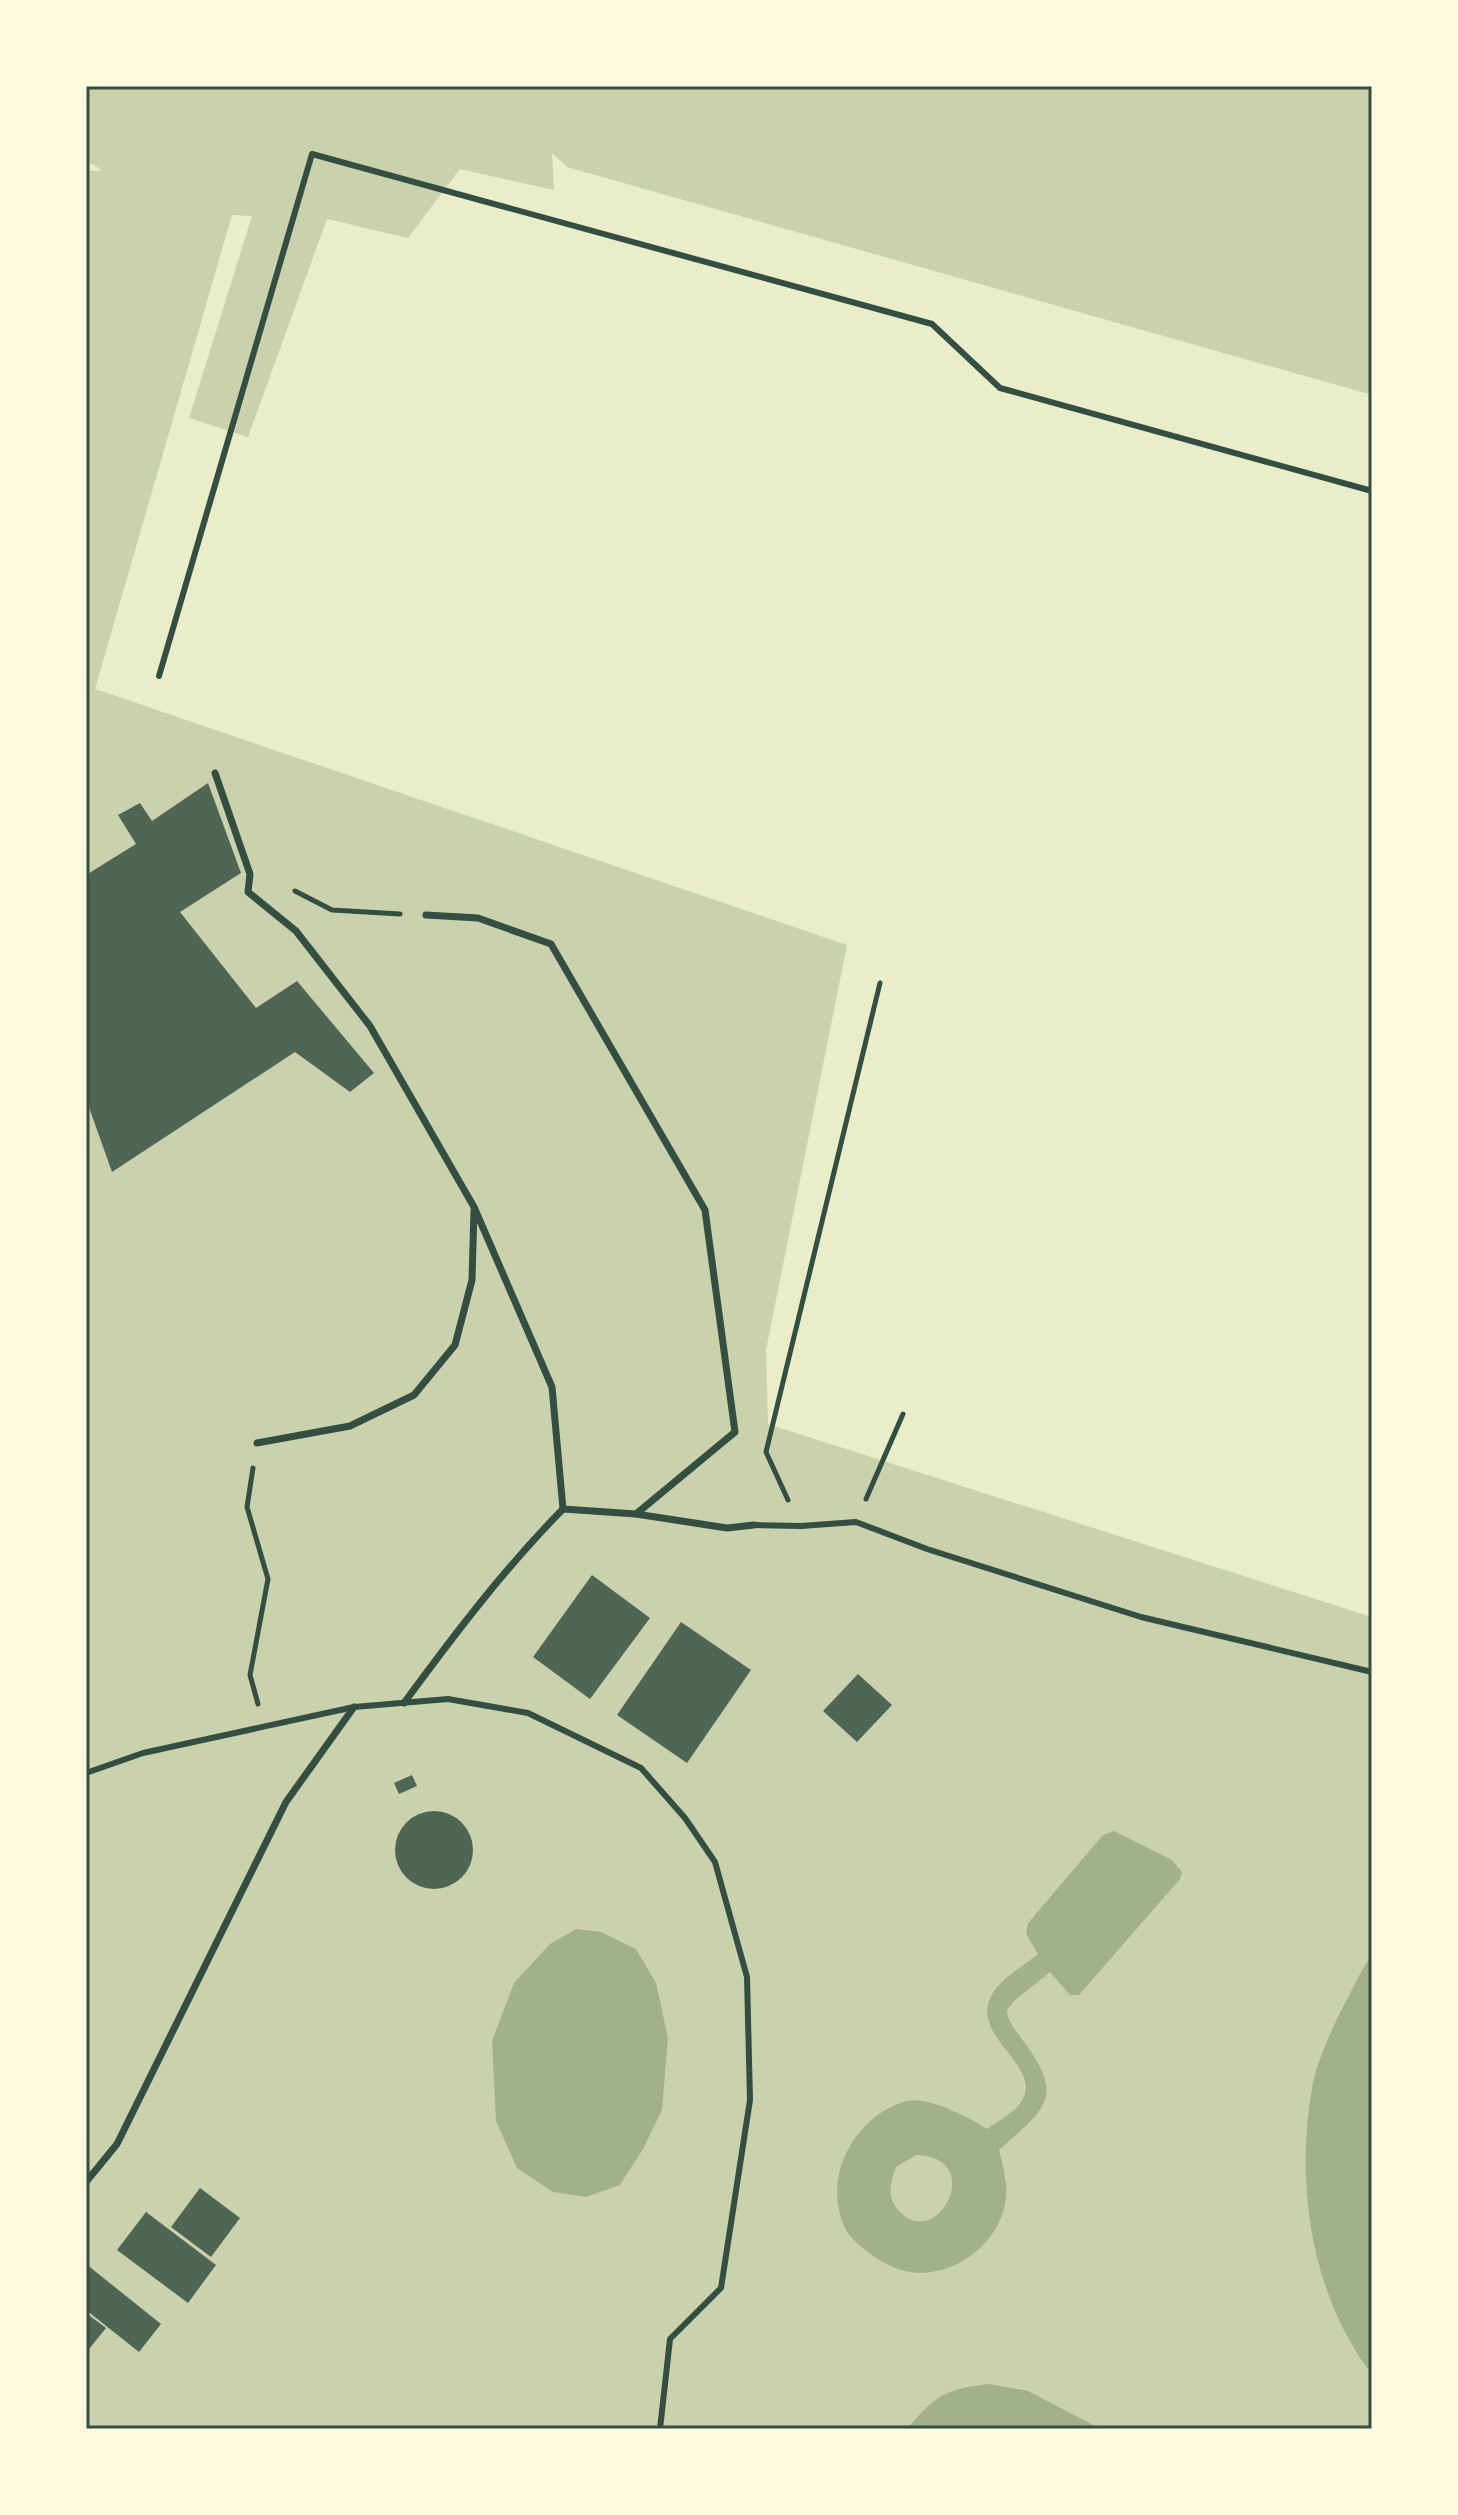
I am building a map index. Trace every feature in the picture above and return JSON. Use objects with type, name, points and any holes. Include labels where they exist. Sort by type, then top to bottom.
[{"type":"street","points":[[215,773],[250,874],[248,892],[296,931],[370,1026],[474,1207],[552,1387],[563,1509],[476,1606],[404,1703]]},
{"type":"street","points":[[426,915],[478,918],[551,944],[705,1210],[735,1432],[636,1514]]},
{"type":"street","points":[[257,1443],[350,1426],[414,1395],[455,1345],[472,1280],[474,1207]]},
{"type":"street","points":[[563,1509],[636,1514],[727,1528],[754,1525]]},
{"type":"street","points":[[86,2182],[117,2144],[286,1802],[354,1707]]},
{"type":"lane","points":[[159,676],[312,154],[932,324],[1000,388],[1372,491]]},
{"type":"lane","points":[[754,1525],[856,1522],[927,1549],[1141,1617],[1372,1672]]},
{"type":"lane","points":[[86,1773],[143,1753],[354,1707],[448,1699],[528,1713],[641,1768],[685,1818],[715,1862],[747,1977],[750,2100],[721,2288],[670,2339],[660,2429]]},
{"type":"path","points":[[296,931],[287,887],[332,910],[426,915]]},
{"type":"path","points":[[801,1526],[766,1452],[880,983]]},
{"type":"path","points":[[856,1522],[903,1414]]},
{"type":"path","points":[[257,1443],[247,1507],[268,1579],[250,1675],[264,1726]]},
{"type":"shaded area","points":[[86,86],[1372,86],[1372,395],[567,167],[552,153],[554,190],[460,169],[408,238],[327,219],[248,437],[189,418],[252,216],[232,215],[95,689],[847,945],[766,1350],[768,1424],[1372,1617],[1372,2429],[86,2429],[86,170],[102,171],[93,164],[86,164]]},
{"type":"shaded area","points":[[1114,1831],[1172,1860],[1182,1872],[1180,1879],[1079,1995],[1070,1995],[1050,1972],[1007,2010],[1011,2023],[1037,2062],[1046,2091],[1037,2113],[999,2150],[1006,2197],[1000,2220],[992,2234],[968,2257],[938,2271],[905,2271],[887,2264],[861,2247],[846,2230],[839,2211],[837,2191],[846,2154],[869,2122],[903,2102],[912,2100],[934,2104],[987,2129],[1017,2107],[1025,2094],[1025,2081],[992,2030],[988,2016],[989,2001],[1003,1981],[1038,1954],[1026,1934],[1028,1923],[1103,1835]],"holes":[[[916,2155],[937,2160],[949,2170],[952,2184],[949,2199],[940,2212],[929,2220],[915,2221],[900,2212],[891,2196],[896,2167]]]},
{"type":"shaded area","points":[[576,1929],[601,1932],[636,1949],[656,1983],[668,2038],[662,2110],[643,2149],[620,2185],[586,2197],[553,2192],[517,2168],[496,2121],[492,2041],[514,1983],[550,1944]]},
{"type":"shaded area","points":[[1372,1955],[1372,2374],[1334,2310],[1322,2275],[1307,2200],[1306,2162],[1307,2125],[1317,2067],[1340,2012]]},
{"type":"shaded area","points":[[989,2384],[1028,2391],[1101,2429],[907,2429],[942,2396],[962,2388]]},
{"type":"building","points":[[208,783],[241,873],[180,912],[256,1008],[297,981],[374,1073],[350,1092],[295,1052],[112,1172],[86,1099],[86,875],[136,844],[118,815],[140,803],[152,821]]},
{"type":"building","points":[[592,1575],[650,1618],[590,1699],[533,1657]]},
{"type":"building","points":[[681,1622],[751,1670],[687,1763],[617,1715]]},
{"type":"building","points":[[858,1674],[892,1705],[857,1742],[823,1711]]},
{"type":"building","points":[[412,1775],[417,1786],[399,1794],[394,1783]]},
{"type":"building","points":[[434,1811],[449,1814],[466,1828],[473,1850],[470,1865],[456,1882],[434,1889],[419,1886],[402,1872],[395,1850],[398,1835],[412,1818]]},
{"type":"building","points":[[200,2188],[240,2218],[211,2257],[171,2227]]},
{"type":"building","points":[[146,2212],[216,2265],[188,2303],[117,2250]]},
{"type":"building","points":[[86,2264],[161,2324],[139,2352],[86,2310]]},
{"type":"building","points":[[86,2313],[106,2328],[89,2349],[86,2347]]}]
